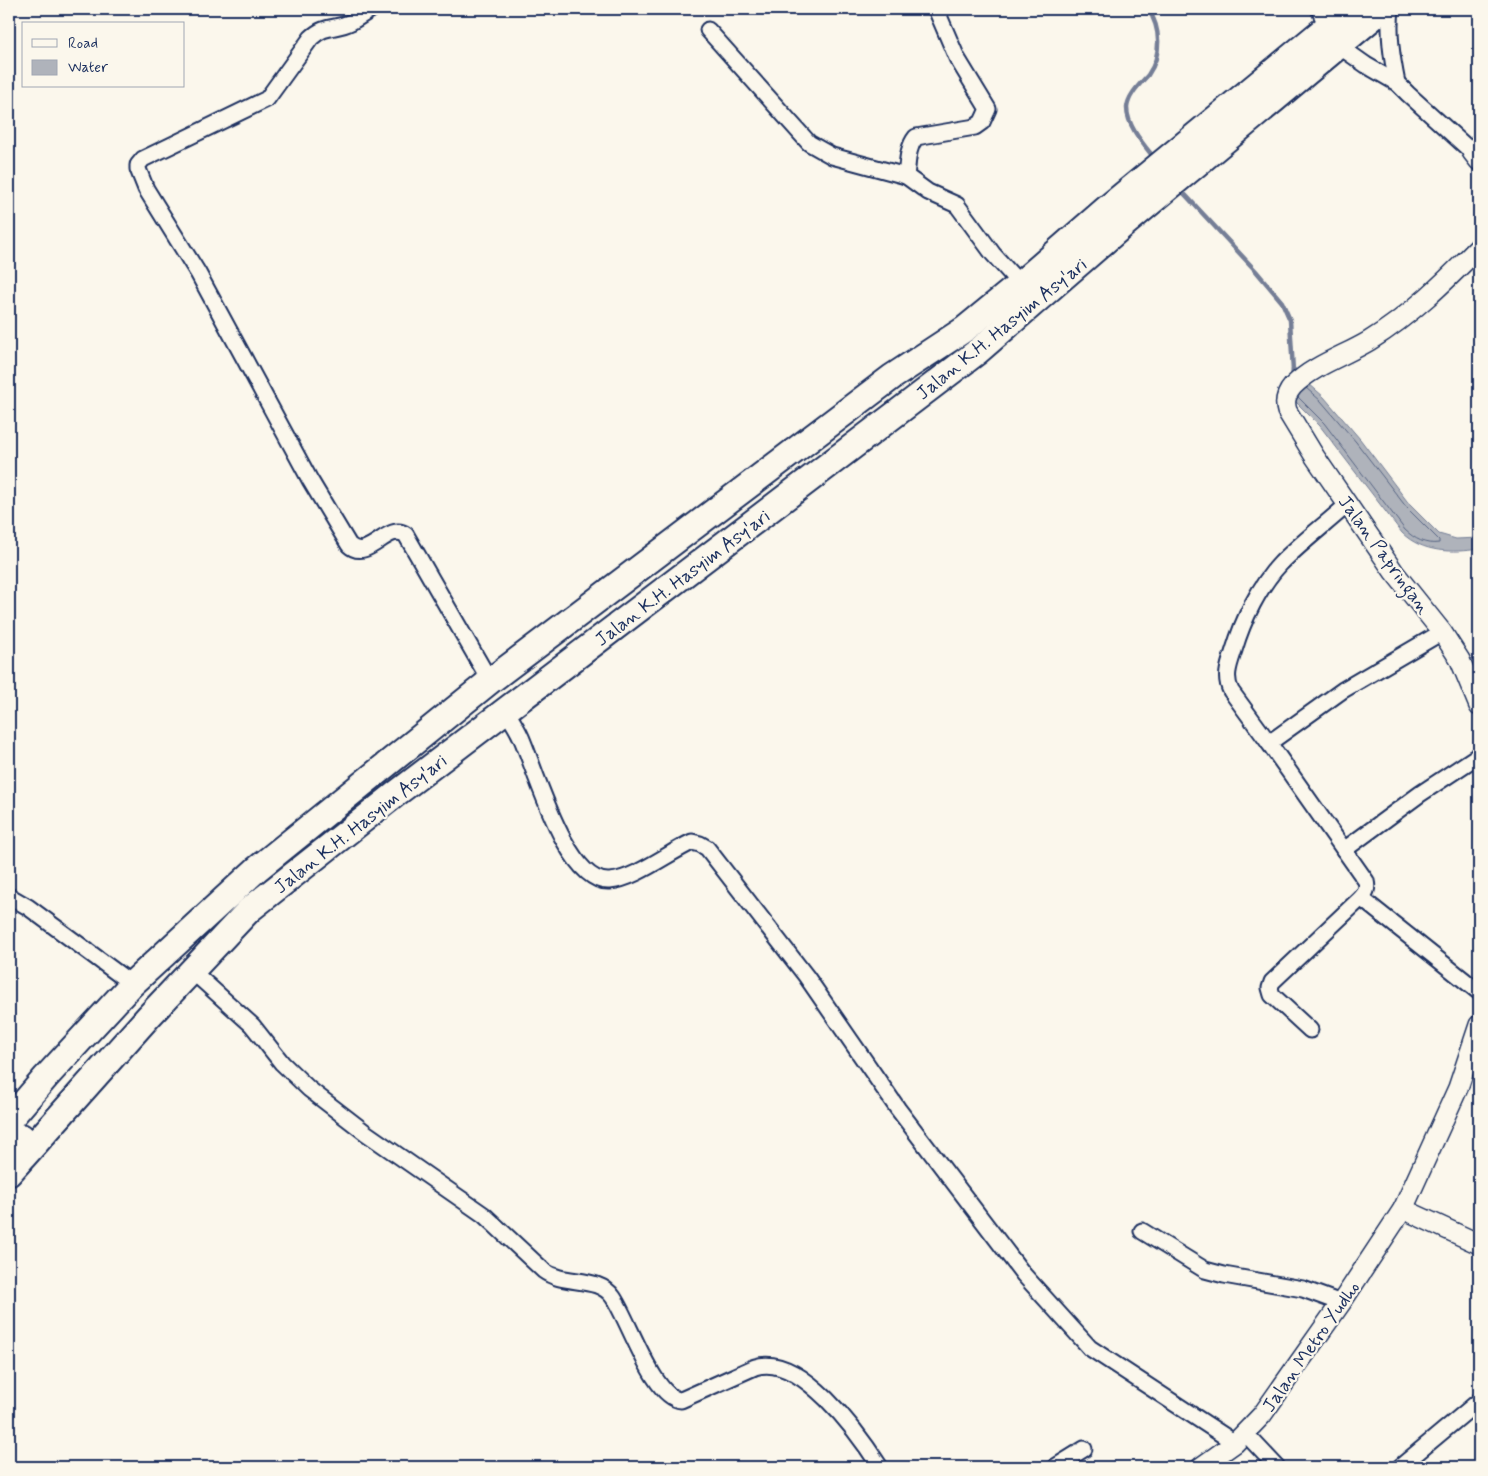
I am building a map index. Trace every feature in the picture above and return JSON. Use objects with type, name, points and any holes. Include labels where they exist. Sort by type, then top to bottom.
[{"type":"highway","name":"Jalan K.H. Hasyim Asy'ari","points":[[12,1160],[249,910],[397,792],[977,352],[1113,218],[1328,32],[1349,9]]},
{"type":"highway","name":"Jalan K.H. Hasyim Asy'ari","points":[[1328,32],[1383,9]]},
{"type":"highway","name":"Jalan K.H. Hasyim Asy'ari","points":[[9,1120],[132,984],[257,869],[490,680],[892,377],[964,329],[1020,284],[1113,218]]},
{"type":"highway","points":[[601,597],[591,612],[592,617],[596,620],[602,619],[709,541],[720,536],[735,536]]},
{"type":"highway","points":[[424,734],[442,733],[454,728],[576,633],[585,631],[591,638],[581,654]]},
{"type":"highway","points":[[27,1098],[21,1118],[25,1124],[35,1120],[124,1026],[134,1019],[149,1016]]},
{"type":"street","points":[[372,9],[351,22],[327,27],[319,31],[311,38],[267,99],[143,159],[138,169],[146,189],[198,273],[310,480],[349,544],[356,550],[363,550],[396,532],[403,532],[490,680]]},
{"type":"street","points":[[906,176],[910,148],[916,137],[975,127],[982,122],[988,109],[957,58],[936,9]]},
{"type":"street","points":[[1391,9],[1389,22],[1391,48],[1397,83]]},
{"type":"street","points":[[708,30],[809,143],[832,156],[906,176],[928,192],[957,205],[994,254],[1020,284]]},
{"type":"street","points":[[1328,32],[1366,65],[1397,83],[1477,152]]},
{"type":"street","name":"Jalan Papringan","points":[[1479,247],[1439,288],[1397,323],[1367,342],[1314,369],[1288,393],[1285,404],[1287,411],[1315,457],[1394,572],[1442,632],[1460,660],[1479,706]]},
{"type":"street","points":[[1310,1030],[1272,995],[1270,988],[1272,982],[1361,898],[1368,886],[1231,691],[1227,682],[1230,662],[1240,631],[1261,589],[1280,564],[1348,504]]},
{"type":"street","points":[[1269,743],[1343,690],[1442,632]]},
{"type":"street","points":[[506,711],[521,737],[558,830],[576,861],[587,872],[607,882],[627,877],[692,842],[707,848],[806,976],[898,1109],[1024,1276],[1090,1348],[1240,1438],[1277,1467]]},
{"type":"street","points":[[1344,850],[1420,794],[1479,756]]},
{"type":"street","points":[[9,896],[28,907],[132,984]]},
{"type":"street","points":[[1361,898],[1479,992]]},
{"type":"street","points":[[191,970],[252,1025],[282,1063],[308,1089],[360,1129],[484,1216],[544,1271],[555,1278],[595,1284],[607,1289],[617,1304],[647,1365],[666,1394],[674,1399],[681,1400],[755,1367],[766,1364],[776,1366],[808,1384],[835,1407],[852,1427],[880,1467]]},
{"type":"street","points":[[1479,1025],[1458,1088],[1403,1209],[1479,1244]]},
{"type":"street","name":"Jalan Metro Yudho","points":[[1201,1467],[1240,1438],[1262,1416],[1341,1303],[1403,1209]]},
{"type":"street","points":[[1142,1231],[1205,1270],[1224,1276],[1303,1289],[1341,1303]]},
{"type":"street","points":[[1400,1467],[1479,1401]]},
{"type":"street","points":[[1055,1467],[1084,1449]]},
{"type":"water","points":[[1292,365],[1324,397],[1360,439],[1410,505],[1439,534],[1456,539],[1479,538],[1479,549],[1448,551],[1428,548],[1410,540],[1402,533],[1320,426],[1294,400],[1289,385]]},
{"type":"waterway","points":[[1148,9],[1157,33],[1158,50],[1153,67],[1132,94],[1127,108],[1133,128],[1155,159]]},
{"type":"waterway","points":[[1179,188],[1282,302],[1290,320],[1293,371]]}]
